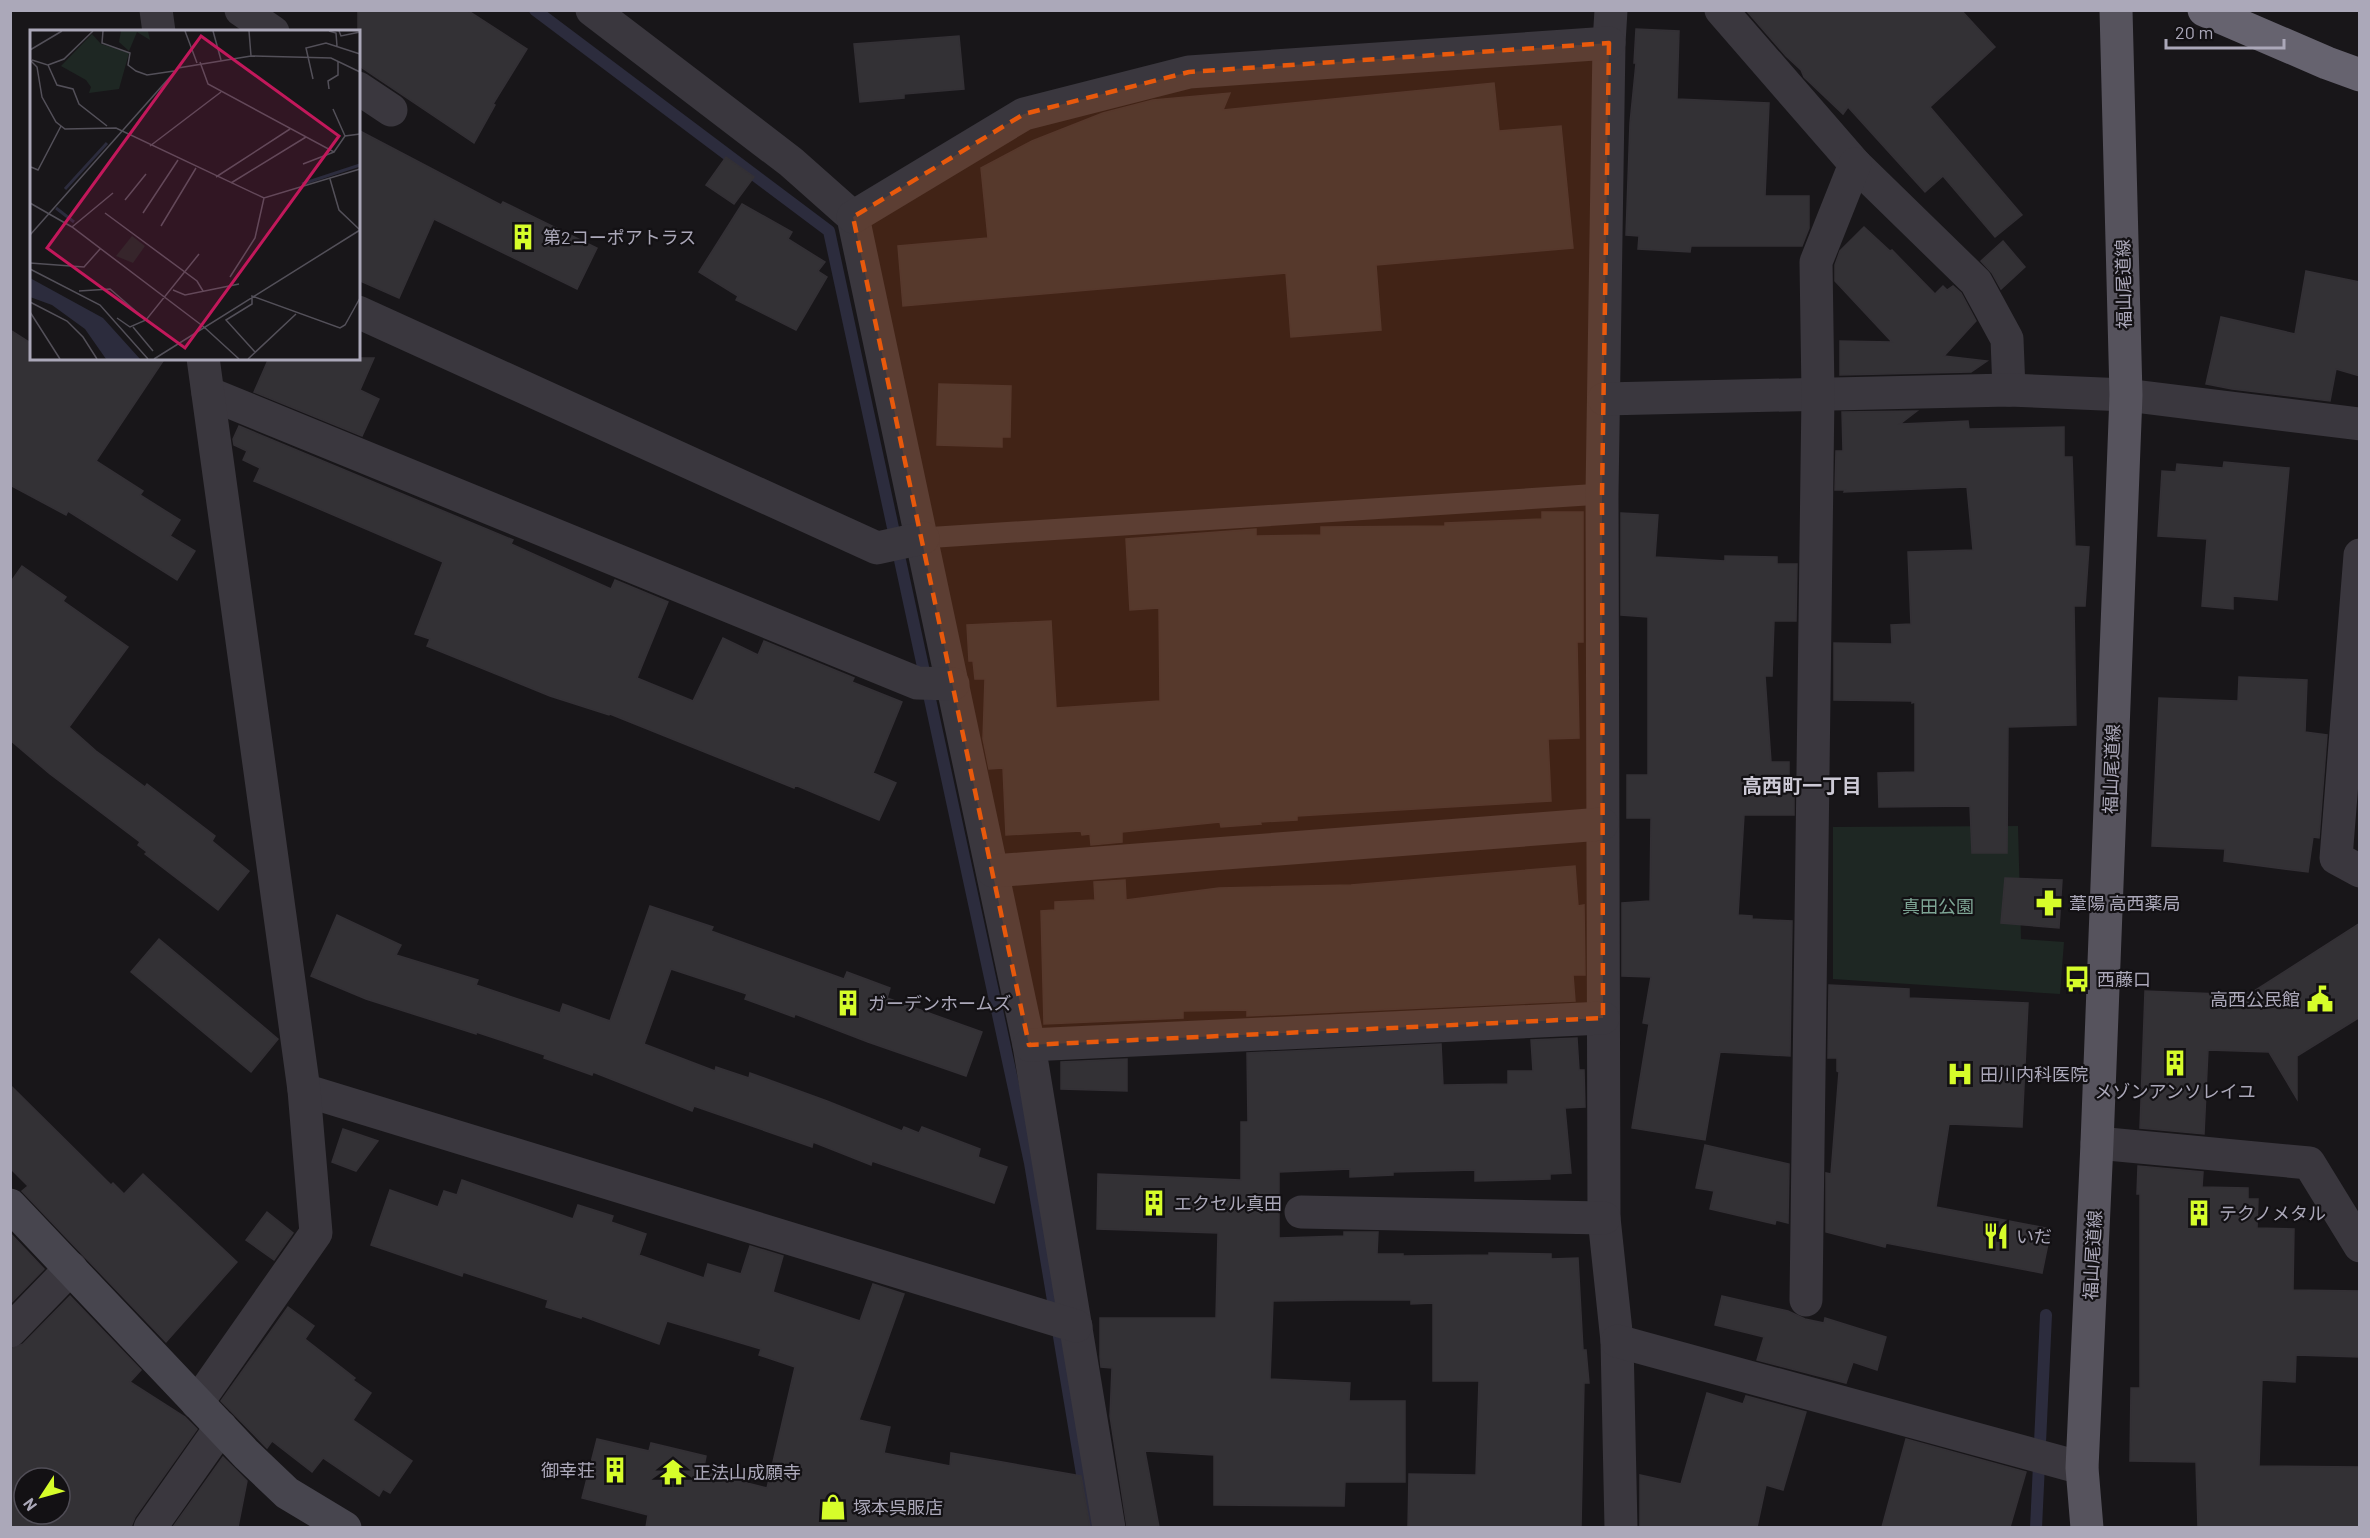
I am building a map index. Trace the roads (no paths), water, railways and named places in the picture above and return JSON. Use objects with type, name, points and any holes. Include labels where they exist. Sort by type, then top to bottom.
[{"type":"highway","points":[[2204,10],[2360,75]]},
{"type":"main road","name":"福山尾道線","points":[[2087,1527],[2082,1468],[2126,395],[2116,10]]},
{"type":"street","points":[[156,10],[159,30]]},
{"type":"street","points":[[241,10],[270,30]]},
{"type":"street","points":[[592,10],[791,162],[853,217],[1029,1045],[1109,1527]]},
{"type":"street","points":[[1611,10],[1602,494],[1603,1018],[1605,1218],[1617,1341],[1621,1527]]},
{"type":"street","points":[[1722,10],[1855,164],[1976,282],[2007,339],[2009,390]]},
{"type":"street","points":[[853,217],[1024,114],[1189,72],[1609,44]]},
{"type":"street","points":[[360,89],[391,110]]},
{"type":"street","points":[[1806,1300],[1818,394],[1816,262],[1855,164]]},
{"type":"street","points":[[360,313],[877,548],[923,538]]},
{"type":"street","points":[[197,1403],[316,1233],[304,1090],[203,360]]},
{"type":"street","points":[[1604,399],[2009,390],[2126,395],[2360,424]]},
{"type":"street","points":[[208,393],[917,683],[953,684]]},
{"type":"street","points":[[2360,555],[2336,858],[2360,871]]},
{"type":"street","points":[[993,871],[1602,824]]},
{"type":"street","points":[[1029,1045],[1603,1018]]},
{"type":"street","points":[[304,1090],[1076,1326]]},
{"type":"street","points":[[2097,1143],[2309,1163],[2360,1246]]},
{"type":"street","points":[[10,1204],[197,1403],[287,1493],[345,1527]]},
{"type":"street","points":[[1301,1212],[1605,1218]]},
{"type":"street","points":[[10,1331],[71,1268]]},
{"type":"street","points":[[1617,1341],[2082,1468]]},
{"type":"street","points":[[150,1527],[221,1427]]},
{"type":"lane","points":[[923,538],[1602,494]]},
{"type":"waterway","points":[[535,10],[829,231],[1030,1163],[1091,1528]]},
{"type":"waterway","points":[[2036,1528],[2046,1315]]},
{"type":"place","name":"第2コーポアトラス","points":[[523,237]]},
{"type":"place","name":"葦陽 高西薬局","points":[[2049,903]]},
{"type":"place","name":"西藤口","points":[[2077,979]]},
{"type":"place","name":"高西公民館","points":[[2320,999]]},
{"type":"place","name":"ガーデンホームズ","points":[[848,1003]]},
{"type":"place","name":"メゾンアンソレイユ","points":[[2175,1063]]},
{"type":"place","name":"田川内科医院","points":[[1960,1074]]},
{"type":"place","name":"エクセル真田","points":[[1154,1203]]},
{"type":"place","name":"テクノメタル","points":[[2199,1213]]},
{"type":"place","name":"いだ","points":[[1996,1236]]},
{"type":"place","name":"御幸荘","points":[[615,1470]]},
{"type":"place","name":"正法山成願寺","points":[[673,1472]]},
{"type":"place","name":"塚本呉服店","points":[[833,1507]]},
{"type":"district","name":"高西町一丁目","points":[[1802,785]]},
{"type":"park label","name":"真田公園","points":[[1938,906]]}]
